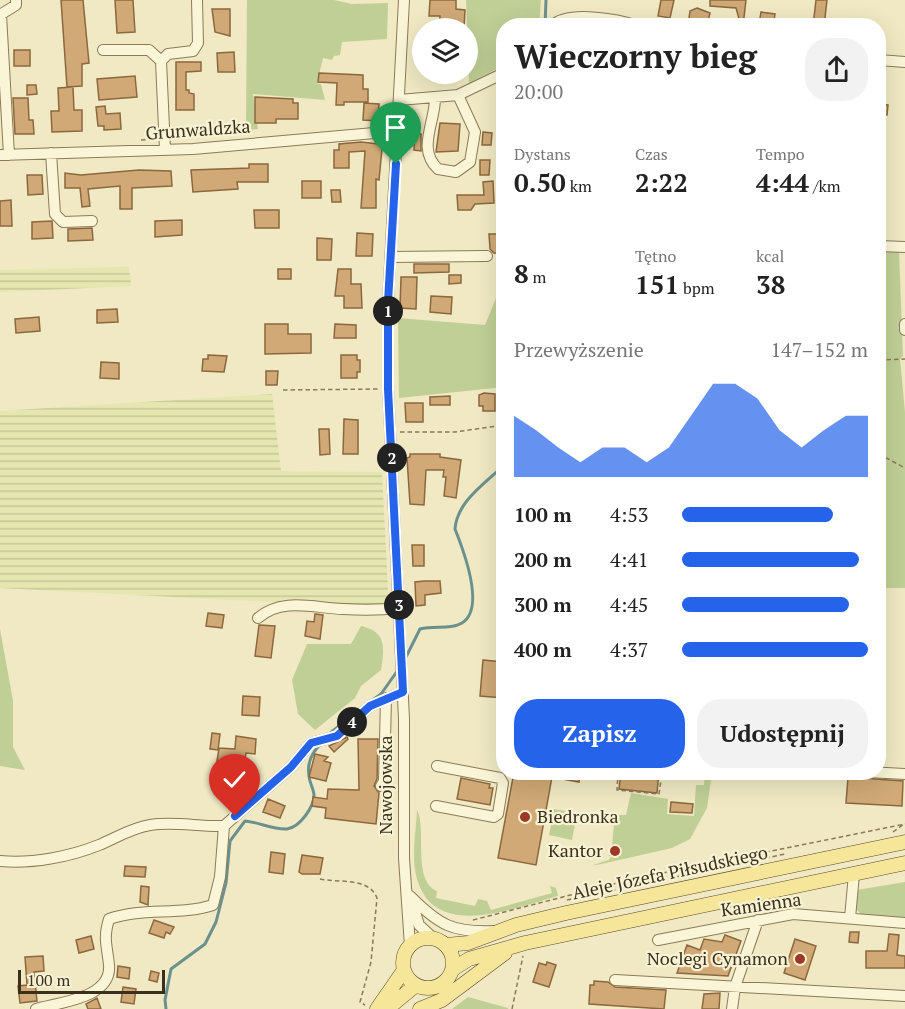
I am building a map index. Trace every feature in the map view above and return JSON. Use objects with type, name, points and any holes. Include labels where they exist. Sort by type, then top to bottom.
[{"type":"main road","name":"Aleje Józefa Piłsudskiego","points":[[440,942],[468,943],[497,931],[566,913],[905,842]]},
{"type":"main road","points":[[453,969],[453,956],[440,942],[421,939],[410,946],[404,957],[404,970],[416,986],[429,988],[442,985],[453,969],[469,959],[521,944],[905,863]]},
{"type":"main road","points":[[420,1009],[442,1000],[521,944]]},
{"type":"main road","points":[[373,1008],[404,970]]},
{"type":"main road","points":[[387,1009],[416,986]]},
{"type":"street","points":[[5,155],[0,15],[16,6],[16,0]]},
{"type":"street","points":[[161,61],[168,54],[193,51],[198,43],[197,0]]},
{"type":"street","name":"Nawojowska","points":[[404,0],[391,257],[388,389],[403,692],[410,946]]},
{"type":"street","points":[[566,18],[581,16],[592,18]]},
{"type":"street","points":[[103,50],[149,50],[161,61],[165,150]]},
{"type":"street","points":[[886,61],[905,62]]},
{"type":"street","points":[[399,100],[458,95],[496,77]]},
{"type":"street","points":[[435,97],[429,128],[429,154],[438,169],[456,172],[466,167],[473,157],[475,132],[458,95]]},
{"type":"street","name":"Grunwaldzka","points":[[5,155],[165,150],[397,131]]},
{"type":"street","points":[[51,153],[55,214],[63,222],[92,221]]},
{"type":"street","points":[[886,246],[905,247]]},
{"type":"street","points":[[391,257],[486,256]]},
{"type":"street","points":[[905,324],[905,330]]},
{"type":"street","points":[[258,618],[275,607],[291,605],[344,609],[399,608]]},
{"type":"street","points":[[0,861],[17,863],[71,854],[152,824],[224,826],[291,767],[311,743],[337,736],[370,706],[403,692]]},
{"type":"street","points":[[381,786],[384,781],[386,698]]},
{"type":"street","points":[[437,766],[496,777]]},
{"type":"street","points":[[886,773],[905,774]]},
{"type":"street","points":[[436,806],[494,817],[498,814],[504,783],[502,780]]},
{"type":"street","points":[[36,1009],[81,997],[103,987],[108,980],[109,967],[104,936],[110,919],[126,913],[199,910],[213,905],[220,877],[224,826]]},
{"type":"street","points":[[850,918],[854,874]]},
{"type":"street","points":[[408,892],[431,918],[453,928],[497,931]]},
{"type":"street","name":"Nawojowska","points":[[408,892],[419,925],[440,942]]},
{"type":"street","name":"Kamienna","points":[[658,940],[793,914],[905,923]]},
{"type":"street","points":[[732,1009],[735,987],[758,920]]},
{"type":"street","points":[[615,980],[905,996]]},
{"type":"path","points":[[886,360],[905,360]]},
{"type":"path","points":[[283,390],[388,389]]},
{"type":"path","points":[[391,432],[455,432],[496,426]]},
{"type":"path","points":[[886,458],[905,468]]},
{"type":"path","points":[[618,780],[617,790],[659,794],[661,780]]},
{"type":"path","points":[[893,832],[904,824]]},
{"type":"path","points":[[466,921],[633,879],[889,825],[904,824]]},
{"type":"path","points":[[507,916],[698,870],[786,854]]},
{"type":"path","points":[[320,879],[361,883],[374,892],[377,915],[371,962],[360,1002],[373,1008]]},
{"type":"path","points":[[472,924],[484,922]]},
{"type":"path","points":[[512,1009],[522,971],[521,944]]},
{"type":"green space","points":[[247,0],[334,0],[352,4],[388,3],[387,39],[342,42],[340,55],[334,56],[332,60],[323,58],[317,83],[321,84],[325,100],[253,94],[258,129],[246,130]]},
{"type":"green space","points":[[466,0],[541,0],[540,18],[496,18],[496,69],[478,79],[478,18],[467,18]]},
{"type":"green space","points":[[886,251],[899,252],[903,356],[900,359],[905,412],[905,588],[886,588]]},
{"type":"green space","points":[[129,267],[131,286],[0,292],[0,270]]},
{"type":"green space","points":[[496,298],[496,388],[399,398],[398,318],[485,325]]},
{"type":"green space","points":[[272,394],[281,471],[382,472],[389,608],[0,588],[0,411]]},
{"type":"green space","points":[[361,626],[375,632],[382,641],[381,670],[361,686],[355,698],[315,730],[298,714],[292,680],[307,644],[351,644]]},
{"type":"green space","points":[[0,629],[13,701],[13,747],[25,770],[0,766]]},
{"type":"green space","points":[[704,780],[711,780],[707,808],[690,839],[672,848],[593,865],[609,860],[611,856],[620,857],[621,846],[612,845],[615,815],[626,815],[631,793],[668,799],[667,814],[694,816],[696,785],[704,785]]},
{"type":"green space","points":[[554,809],[577,813],[572,840],[549,835]]},
{"type":"green space","points":[[417,810],[421,829],[422,866],[429,885],[437,891],[436,898],[475,906],[478,899],[487,901],[491,910],[552,893],[550,886],[556,888],[558,896],[500,912],[478,915],[458,915],[441,910],[427,898],[415,871]]},
{"type":"green space","points":[[905,882],[905,918],[861,914],[856,909],[857,890]]},
{"type":"green space","points":[[468,997],[508,1008],[508,1009],[452,1009]]},
{"type":"building","points":[[61,0],[83,0],[89,63],[82,64],[82,86],[67,87]]},
{"type":"building","points":[[115,0],[133,0],[135,32],[117,33]]},
{"type":"building","points":[[430,0],[456,0],[456,9],[465,10],[465,18],[429,16]]},
{"type":"building","points":[[661,0],[674,0],[670,18],[658,16]]},
{"type":"building","points":[[710,0],[746,0],[744,18],[739,18],[736,8],[710,6]]},
{"type":"building","points":[[816,0],[827,0],[825,18],[814,18]]},
{"type":"building","points":[[697,8],[710,13],[709,18],[689,18],[690,11]]},
{"type":"building","points":[[212,9],[230,9],[230,36],[215,32]]},
{"type":"building","points":[[761,12],[775,14],[774,18],[760,18]]},
{"type":"building","points":[[14,50],[30,50],[30,66],[14,66]]},
{"type":"building","points":[[234,52],[235,72],[218,72],[217,53]]},
{"type":"building","points":[[176,62],[201,62],[201,71],[186,72],[186,90],[194,94],[194,110],[176,110]]},
{"type":"building","points":[[319,73],[363,75],[363,89],[368,89],[368,102],[344,102],[344,105],[336,105],[337,83],[318,82]]},
{"type":"building","points":[[135,76],[137,97],[99,100],[97,79]]},
{"type":"building","points":[[27,85],[36,85],[37,94],[27,95]]},
{"type":"building","points":[[73,87],[74,110],[82,110],[82,131],[52,132],[51,111],[59,111],[58,88]]},
{"type":"building","points":[[255,97],[293,99],[293,103],[298,103],[298,119],[276,119],[276,123],[255,123]]},
{"type":"building","points":[[13,98],[28,98],[29,120],[33,120],[34,134],[15,134]]},
{"type":"building","points":[[364,103],[379,104],[378,121],[363,120]]},
{"type":"building","points":[[105,106],[106,114],[120,113],[121,129],[104,130],[104,126],[98,126],[96,107]]},
{"type":"building","points":[[440,123],[460,124],[458,151],[436,152]]},
{"type":"building","points":[[483,132],[492,133],[491,145],[482,145]]},
{"type":"building","points":[[415,133],[421,134],[421,151],[414,150]]},
{"type":"building","points":[[361,142],[387,145],[387,149],[382,149],[379,180],[376,179],[376,208],[361,208],[365,151],[349,152],[349,168],[334,168],[334,150],[339,150],[339,144]]},
{"type":"building","points":[[480,160],[490,160],[489,175],[480,175]]},
{"type":"building","points":[[249,164],[268,164],[268,182],[237,182],[238,189],[193,192],[191,170],[249,168]]},
{"type":"building","points":[[139,170],[171,171],[172,186],[132,188],[132,209],[120,209],[120,186],[88,189],[90,206],[82,207],[80,188],[65,188],[65,173],[81,175]]},
{"type":"building","points":[[27,175],[42,175],[43,194],[28,195]]},
{"type":"building","points":[[302,181],[321,181],[321,198],[302,198]]},
{"type":"building","points":[[493,181],[494,203],[475,204],[471,210],[458,210],[457,195],[484,195],[483,182]]},
{"type":"building","points":[[331,190],[340,190],[341,202],[332,202]]},
{"type":"building","points":[[11,200],[12,226],[0,226],[0,201]]},
{"type":"building","points":[[254,210],[279,210],[279,228],[255,228]]},
{"type":"building","points":[[182,220],[182,235],[155,237],[155,221]]},
{"type":"building","points":[[52,221],[53,238],[32,239],[32,222]]},
{"type":"building","points":[[92,228],[93,240],[68,241],[68,229]]},
{"type":"building","points":[[357,233],[373,234],[372,256],[356,256]]},
{"type":"building","points":[[489,234],[496,234],[496,253],[490,249]]},
{"type":"building","points":[[317,238],[332,239],[331,260],[317,260]]},
{"type":"building","points":[[414,264],[449,264],[449,272],[414,273]]},
{"type":"building","points":[[278,269],[291,269],[291,279],[278,279]]},
{"type":"building","points":[[338,269],[351,269],[351,284],[361,284],[362,308],[344,308],[344,296],[335,296]]},
{"type":"building","points":[[449,275],[461,275],[461,283],[449,284]]},
{"type":"building","points":[[401,277],[417,277],[416,309],[400,308]]},
{"type":"building","points":[[431,296],[452,297],[451,314],[430,312]]},
{"type":"building","points":[[117,309],[118,322],[97,323],[97,310]]},
{"type":"building","points":[[39,317],[40,331],[16,333],[15,319]]},
{"type":"building","points":[[265,324],[288,324],[288,334],[311,334],[311,353],[265,354]]},
{"type":"building","points":[[335,324],[356,325],[356,338],[334,338]]},
{"type":"building","points":[[208,355],[227,356],[224,372],[202,371],[203,359],[208,359]]},
{"type":"building","points":[[341,355],[357,355],[357,360],[360,360],[360,372],[357,372],[357,378],[341,378]]},
{"type":"building","points":[[101,362],[119,363],[119,379],[100,378]]},
{"type":"building","points":[[266,371],[278,371],[277,385],[266,385]]},
{"type":"building","points":[[495,394],[495,411],[483,411],[483,406],[479,406],[479,395]]},
{"type":"building","points":[[450,396],[450,405],[430,405],[430,397]]},
{"type":"building","points":[[405,403],[423,403],[423,422],[406,422]]},
{"type":"building","points":[[344,419],[358,420],[358,454],[343,454]]},
{"type":"building","points":[[319,429],[329,429],[330,454],[320,455]]},
{"type":"building","points":[[410,454],[440,454],[440,457],[461,460],[456,498],[444,496],[446,477],[443,477],[444,470],[426,470],[424,505],[410,504],[407,458]]},
{"type":"building","points":[[412,545],[424,545],[424,566],[413,566]]},
{"type":"building","points":[[440,581],[441,593],[425,595],[425,605],[416,606],[415,582]]},
{"type":"building","points":[[208,613],[224,615],[222,628],[206,626]]},
{"type":"building","points":[[315,614],[323,615],[320,639],[305,636],[307,621],[314,622]]},
{"type":"building","points":[[259,625],[275,626],[271,658],[255,656]]},
{"type":"building","points":[[483,660],[496,661],[496,697],[480,696]]},
{"type":"building","points":[[243,696],[260,697],[259,716],[242,715]]},
{"type":"building","points":[[212,733],[220,734],[218,750],[210,749]]},
{"type":"building","points":[[236,736],[256,739],[255,754],[246,753],[243,769],[249,770],[248,782],[224,779],[226,762],[217,761],[219,748],[235,749]]},
{"type":"building","points":[[347,737],[348,739],[334,752],[329,746]]},
{"type":"building","points":[[358,739],[378,739],[377,779],[374,786],[379,793],[376,824],[325,818],[326,808],[312,806],[313,797],[327,799],[328,789],[359,790]]},
{"type":"building","points":[[315,754],[328,757],[324,761],[331,763],[326,781],[309,777]]},
{"type":"building","points":[[461,778],[490,784],[489,788],[493,788],[490,805],[457,799]]},
{"type":"building","name":"Biedronka","points":[[513,780],[551,780],[536,865],[498,858]]},
{"type":"building","points":[[620,780],[658,780],[657,793],[619,789]]},
{"type":"building","points":[[848,780],[903,781],[902,806],[846,803]]},
{"type":"building","points":[[268,799],[285,806],[280,818],[263,812]]},
{"type":"building","points":[[671,802],[693,804],[692,813],[670,812]]},
{"type":"building","name":"Kantor","points":[[612,846],[620,847],[619,856],[610,855]]},
{"type":"building","points":[[271,852],[285,854],[283,874],[269,872]]},
{"type":"building","points":[[302,855],[323,858],[320,874],[299,872]]},
{"type":"building","points":[[125,866],[146,867],[145,877],[124,876]]},
{"type":"building","points":[[141,886],[149,887],[148,905],[140,902]]},
{"type":"building","points":[[154,920],[174,927],[170,934],[166,932],[164,938],[149,933]]},
{"type":"building","points":[[850,932],[859,932],[858,943],[849,942]]},
{"type":"building","points":[[889,934],[899,935],[897,955],[905,956],[905,968],[866,968],[866,951],[887,951]]},
{"type":"building","points":[[725,935],[741,941],[728,976],[677,973],[687,945],[700,950],[704,939],[722,942]]},
{"type":"building","points":[[91,936],[94,949],[79,953],[76,940]]},
{"type":"building","name":"Noclegi Cynamon","points":[[795,939],[816,946],[805,980],[784,973]]},
{"type":"building","points":[[43,956],[44,971],[34,972],[37,1001],[20,1003],[18,986],[27,985],[25,957]]},
{"type":"building","points":[[547,962],[556,965],[549,987],[533,982],[539,963],[546,965]]},
{"type":"building","points":[[118,966],[130,968],[129,979],[117,977]]},
{"type":"building","points":[[151,971],[159,973],[157,982],[149,980]]},
{"type":"building","points":[[594,981],[608,982],[615,987],[666,990],[664,1009],[589,1004],[590,985],[594,985]]},
{"type":"building","points":[[123,987],[136,989],[134,1004],[121,1002]]},
{"type":"building","points":[[720,993],[719,1009],[702,1009],[704,994]]},
{"type":"building","points":[[97,998],[101,1009],[88,1009],[86,1004]]},
{"type":"waterway","points":[[545,18],[546,0]]},
{"type":"waterway","points":[[405,659],[420,629],[457,625],[469,615],[472,605],[470,578],[455,529],[457,519],[467,501],[496,472]]},
{"type":"waterway","points":[[374,699],[381,694],[398,670]]},
{"type":"waterway","points":[[329,734],[359,710]]},
{"type":"waterway","points":[[166,1009],[165,1000],[171,969],[205,944],[216,922],[226,883],[230,841],[245,821],[287,829],[301,821],[309,811],[313,800],[314,793],[308,770],[310,761],[321,744]]},
{"type":"place","name":"Biedronka","points":[[525,817]]},
{"type":"place","name":"Kantor","points":[[615,851]]},
{"type":"place","name":"Noclegi Cynamon","points":[[800,959]]},
{"type":"route","points":[[235,816],[291,767],[311,743],[337,736],[370,706],[403,692],[388,389],[388,302],[396,164]]}]
